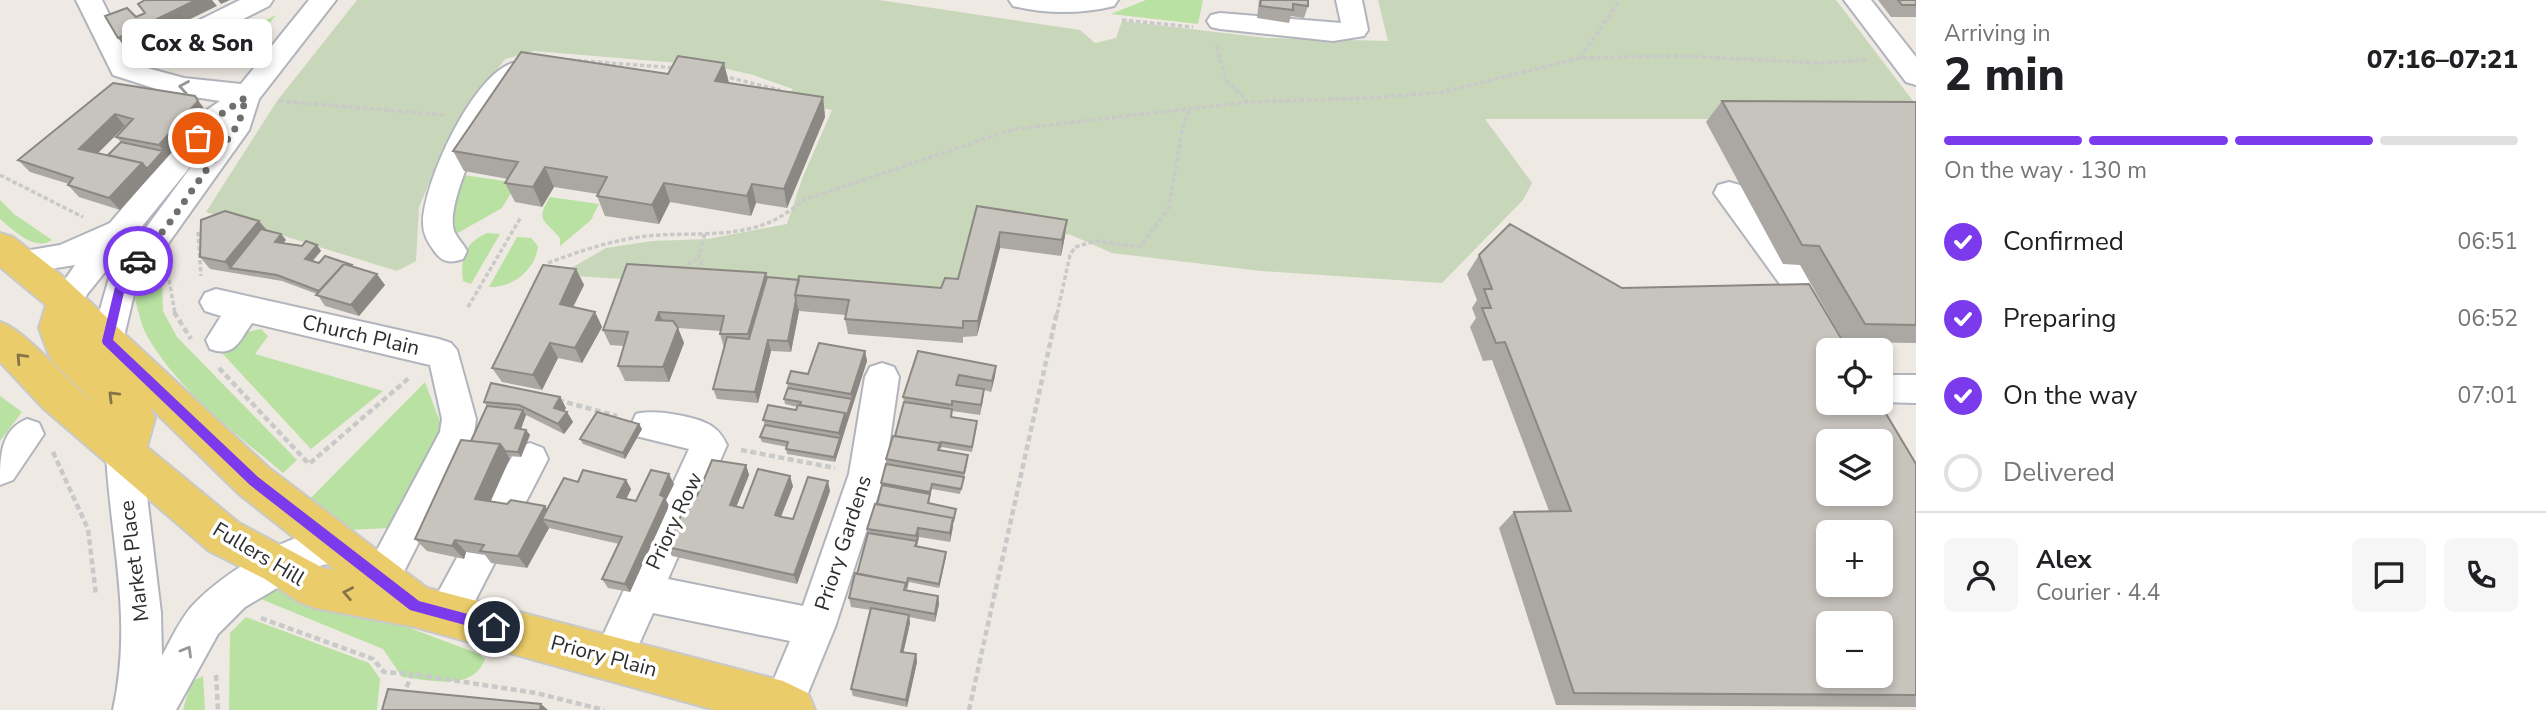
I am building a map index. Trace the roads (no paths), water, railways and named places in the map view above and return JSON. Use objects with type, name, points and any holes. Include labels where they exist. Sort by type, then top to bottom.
[{"type":"main road","points":[[9,255],[47,284],[254,481],[381,578],[431,610]]},
{"type":"main road","points":[[65,303],[58,328],[66,350],[135,418],[124,454]]},
{"type":"main road","name":"Fullers Hill","points":[[0,337],[57,396],[224,537],[280,565],[315,587],[431,610]]},
{"type":"main road","name":"Priory Plain","points":[[431,610],[613,657],[787,707]]},
{"type":"street","points":[[89,0],[123,69],[153,81],[247,96]]},
{"type":"street","points":[[123,69],[260,0]]},
{"type":"street","points":[[65,303],[77,284],[214,119],[247,96],[323,0]]},
{"type":"street","points":[[1022,0],[1069,4],[1105,0]]},
{"type":"street","points":[[1220,19],[1348,33],[1355,30],[1356,26],[1349,0]]},
{"type":"street","points":[[1857,0],[1885,37],[1911,57]]},
{"type":"street","points":[[452,251],[439,232],[441,204],[452,166],[476,118],[495,89],[513,72]]},
{"type":"street","points":[[107,341],[120,287],[168,225],[239,123],[247,96]]},
{"type":"street","points":[[1729,193],[1801,289],[1830,338]]},
{"type":"street","points":[[9,255],[65,256],[122,230]]},
{"type":"street","points":[[1760,289],[1801,289]]},
{"type":"street","name":"Church Plain","points":[[217,350],[221,299],[439,353],[445,360],[460,419],[457,434],[381,578]]},
{"type":"street","name":"Priory Gardens","points":[[787,707],[867,474],[882,377]]},
{"type":"street","points":[[1893,389],[1916,389]]},
{"type":"street","name":"Priory Row","points":[[613,657],[709,446],[699,436],[648,425]]},
{"type":"street","points":[[0,469],[38,439]]},
{"type":"street","name":"Market Place","points":[[124,454],[125,490],[143,601],[142,679],[134,710]]},
{"type":"street","points":[[431,610],[480,555],[500,508],[530,459]]},
{"type":"street","points":[[153,710],[204,621],[231,594],[304,552],[339,546]]},
{"type":"street","points":[[641,592],[815,627]]},
{"type":"place","name":"Cox & Son","points":[[198,138]]}]
